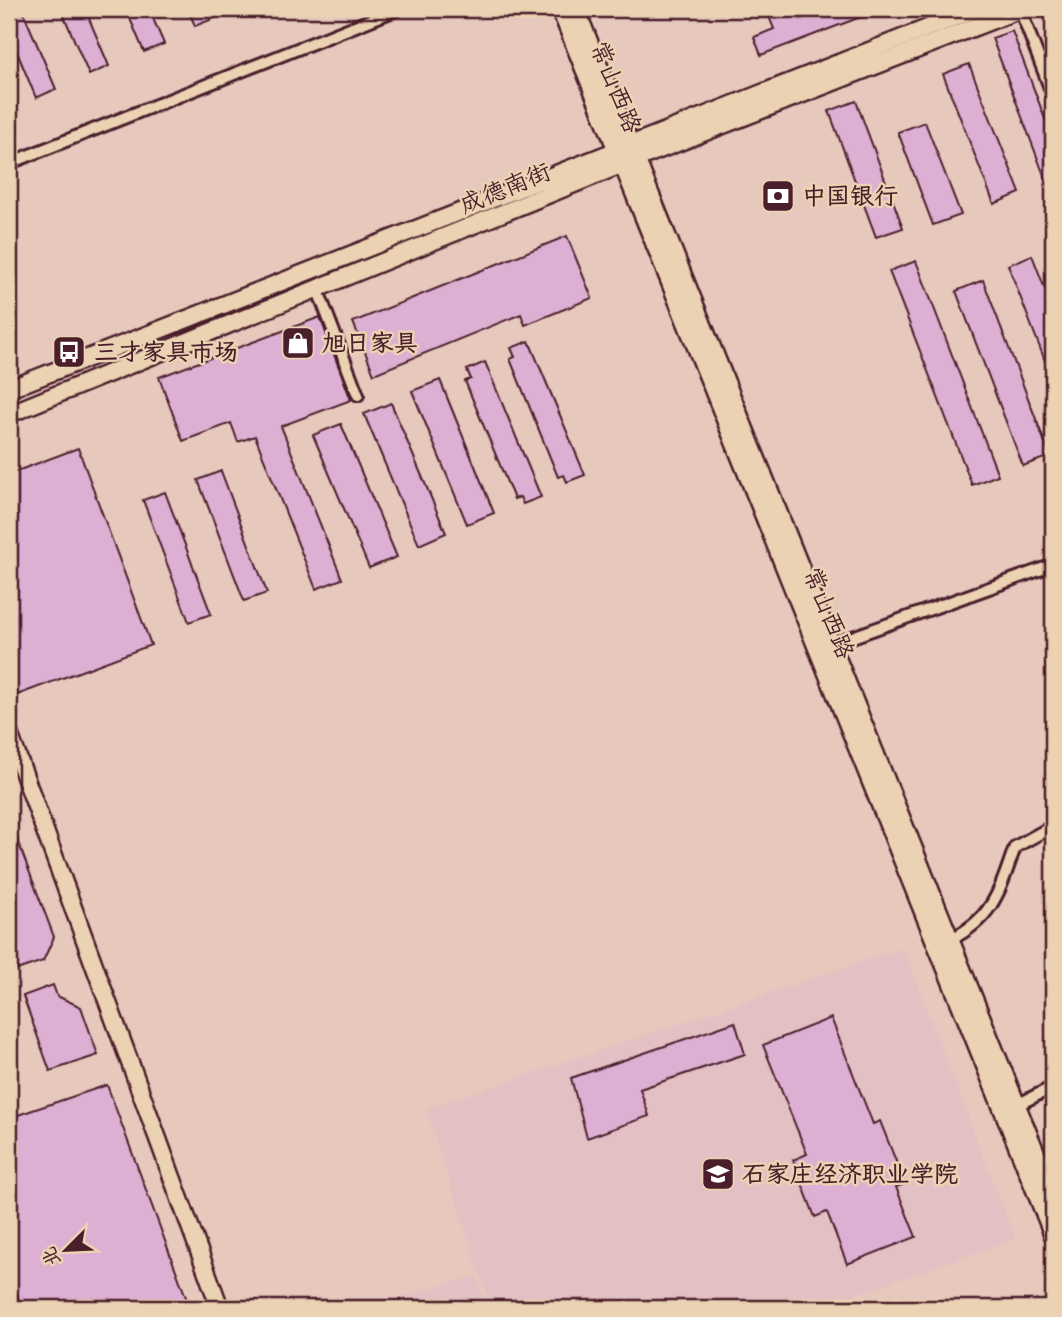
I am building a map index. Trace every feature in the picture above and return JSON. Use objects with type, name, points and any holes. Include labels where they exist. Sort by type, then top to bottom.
[{"type":"main road","name":"常山西路","points":[[560,9],[627,154],[833,644],[1053,1195]]},
{"type":"main road","name":"常山西路","points":[[576,9],[627,154],[1053,1235]]},
{"type":"main road","name":"成德南街","points":[[9,414],[317,288],[627,154],[976,9]]},
{"type":"main road","name":"成德南街","points":[[9,389],[627,154],[1020,9]]},
{"type":"main road","points":[[9,733],[220,1308]]},
{"type":"street","points":[[10,163],[398,9]]},
{"type":"street","points":[[1020,9],[1053,96]]},
{"type":"street","points":[[317,288],[358,395]]},
{"type":"street","points":[[833,644],[1053,565]]},
{"type":"street","points":[[951,939],[972,929],[987,913],[999,893],[1016,847],[1053,826]]},
{"type":"street","points":[[1017,1104],[1053,1087]]},
{"type":"shaded area","name":"石家庄经济职业学院","points":[[903,948],[1015,1239],[817,1308],[491,1308],[426,1109]]},
{"type":"shaded area","points":[[476,1276],[486,1308],[358,1308]]},
{"type":"building","points":[[9,9],[22,9],[56,89],[36,98],[9,33]]},
{"type":"building","points":[[61,9],[85,9],[109,66],[89,75]]},
{"type":"building","points":[[126,9],[149,9],[164,44],[144,52]]},
{"type":"building","points":[[188,9],[211,9],[215,18],[195,26]]},
{"type":"building","points":[[766,9],[797,9],[801,19],[828,9],[879,10],[761,55],[754,37],[774,29]]},
{"type":"building","points":[[1012,31],[1053,140],[1053,199],[992,38]]},
{"type":"building","points":[[969,64],[1020,193],[994,204],[943,74]]},
{"type":"building","points":[[856,101],[903,228],[876,237],[829,111]]},
{"type":"building","points":[[925,122],[961,215],[933,225],[898,132]]},
{"type":"building","points":[[567,236],[592,298],[525,325],[521,314],[374,374],[353,322]]},
{"type":"building","points":[[1032,255],[1053,310],[1052,379],[1008,265]]},
{"type":"building","points":[[916,261],[998,475],[972,485],[889,271]]},
{"type":"building","points":[[983,280],[1050,456],[1023,466],[956,291]]},
{"type":"building","points":[[320,317],[351,400],[281,426],[342,579],[316,589],[255,436],[238,442],[231,423],[183,441],[159,377]]},
{"type":"building","points":[[529,341],[585,475],[567,482],[564,475],[558,477],[510,359],[515,357],[511,348]]},
{"type":"building","points":[[485,362],[541,497],[523,504],[520,497],[514,499],[465,381],[471,379],[467,370]]},
{"type":"building","points":[[440,380],[494,513],[467,524],[412,391]]},
{"type":"building","points":[[391,403],[446,533],[419,545],[364,414]]},
{"type":"building","points":[[341,424],[397,557],[369,568],[313,435]]},
{"type":"building","points":[[78,448],[151,645],[9,698],[9,474]]},
{"type":"building","points":[[221,471],[267,593],[244,601],[198,480]]},
{"type":"building","points":[[165,492],[211,614],[189,622],[143,500]]},
{"type":"building","points":[[9,818],[54,937],[43,961],[17,970],[9,949]]},
{"type":"building","points":[[53,985],[57,996],[81,1007],[98,1055],[50,1071],[23,996]]},
{"type":"building","points":[[831,1018],[873,1124],[880,1121],[905,1184],[896,1187],[916,1237],[847,1264],[827,1212],[815,1217],[793,1160],[807,1154],[763,1045]]},
{"type":"building","points":[[735,1022],[745,1054],[640,1089],[649,1116],[587,1138],[571,1078]]},
{"type":"building","points":[[107,1085],[190,1308],[21,1308],[9,1271],[9,1118]]},
{"type":"place","name":"中国银行","points":[[778,196]]},
{"type":"place","name":"旭日家具","points":[[298,343]]},
{"type":"place","name":"三才家具市场","points":[[69,352]]},
{"type":"place","name":"石家庄经济职业学院","points":[[718,1174]]}]
